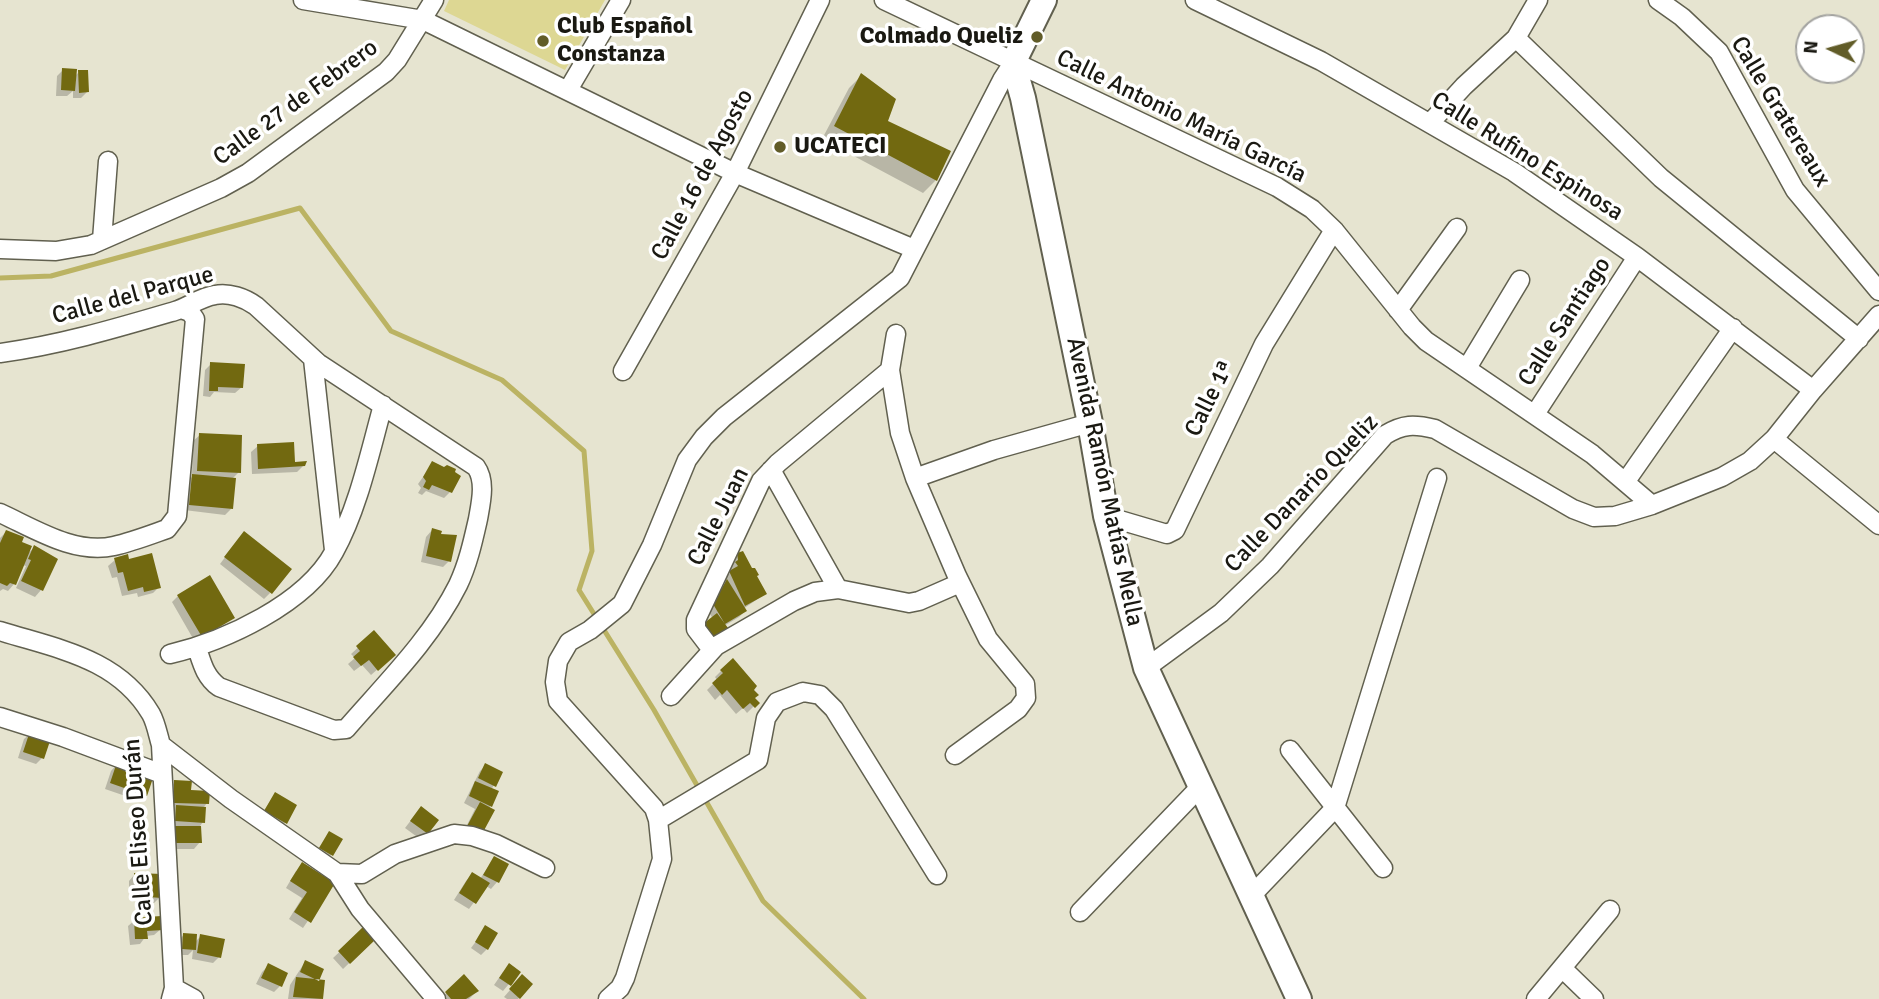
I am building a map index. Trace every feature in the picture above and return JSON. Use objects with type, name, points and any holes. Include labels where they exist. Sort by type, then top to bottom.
[{"type":"street","points":[[303,0],[423,20],[735,173],[914,249]]},
{"type":"street","name":"Calle 27 de Febrero","points":[[0,248],[56,251],[76,248],[102,240],[221,188],[248,173],[355,92],[386,72],[397,60],[433,0]]},
{"type":"street","points":[[568,90],[621,0]]},
{"type":"street","name":"Calle 16 de Agosto","points":[[623,370],[735,173],[820,0]]},
{"type":"street","name":"Calle Antonio María García","points":[[884,0],[1277,187],[1312,209],[1334,230],[1426,341],[1535,414],[1626,481],[1652,505]]},
{"type":"street","points":[[608,999],[620,988],[625,978],[662,859],[658,820],[654,808],[558,701],[555,682],[558,661],[569,642],[590,630],[622,604],[652,545],[687,460],[704,437],[724,417],[900,278],[1044,0]]},
{"type":"street","name":"Calle Rufino Espinosa","points":[[1195,0],[1321,61],[1514,172],[1637,257],[1813,390]]},
{"type":"street","points":[[1430,124],[1464,86],[1516,38],[1538,0]]},
{"type":"street","name":"Calle Gratereaux","points":[[1658,0],[1682,17],[1719,52],[1795,190],[1879,291]]},
{"type":"street","points":[[1516,38],[1661,178],[1859,339]]},
{"type":"street","name":"Avenida Ramón Matías Mella","points":[[1013,63],[1023,97],[1090,423],[1106,516],[1146,668],[1299,999]]},
{"type":"street","points":[[102,240],[108,161]]},
{"type":"street","points":[[1398,310],[1457,228]]},
{"type":"street","name":"Calle 1ª","points":[[1106,516],[1167,534],[1175,530],[1264,344],[1334,230]]},
{"type":"street","name":"Calle Santiago","points":[[1535,414],[1637,257]]},
{"type":"street","points":[[1468,368],[1520,280]]},
{"type":"street","name":"Calle del Parque","points":[[0,353],[76,340],[181,309],[215,295],[230,295],[246,299],[313,359],[476,467],[482,479],[480,508],[471,549],[458,585],[431,629],[346,729],[334,730],[219,687],[205,672],[197,648]]},
{"type":"street","points":[[0,513],[60,540],[87,547],[112,546],[167,529],[173,523],[177,516],[195,319],[190,312],[181,309]]},
{"type":"street","name":"Calle Danario Queliz","points":[[1146,668],[1221,613],[1270,566],[1385,435],[1398,427],[1413,424],[1435,429],[1573,509],[1594,517],[1615,516],[1652,505],[1722,477],[1750,461],[1774,439],[1813,390],[1879,316]]},
{"type":"street","points":[[1626,481],[1733,328]]},
{"type":"street","points":[[896,334],[890,370],[900,433],[915,478],[960,583],[988,639],[1025,684],[1026,698],[1018,709],[955,755]]},
{"type":"street","points":[[313,359],[334,554]]},
{"type":"street","name":"Calle Juan","points":[[712,650],[696,629],[696,620],[754,494],[771,470],[890,370]]},
{"type":"street","points":[[170,654],[197,648],[269,615],[306,587],[334,554],[367,463],[383,405]]},
{"type":"street","points":[[915,478],[994,450],[1090,423]]},
{"type":"street","points":[[1774,439],[1879,525]]},
{"type":"street","points":[[771,470],[838,589]]},
{"type":"street","points":[[1252,895],[1335,808],[1437,478]]},
{"type":"street","points":[[671,696],[716,646],[794,601],[816,592],[838,589],[909,603],[960,583]]},
{"type":"street","name":"Calle Eliseo Durán","points":[[0,631],[95,661],[126,681],[152,715],[161,744],[172,993]]},
{"type":"street","points":[[658,820],[758,760],[766,718],[777,702],[803,692],[820,695],[834,709],[937,875]]},
{"type":"street","points":[[0,717],[162,774]]},
{"type":"street","points":[[161,744],[231,799],[337,873],[360,909],[436,999]]},
{"type":"street","points":[[1290,750],[1383,868]]},
{"type":"street","points":[[1080,912],[1200,787]]},
{"type":"street","points":[[337,873],[362,874],[395,855],[454,834],[472,836],[496,844],[545,868]]},
{"type":"street","points":[[1536,999],[1610,910]]},
{"type":"street","points":[[1562,968],[1594,999]]},
{"type":"street","points":[[172,993],[194,999]]},
{"type":"shaded area","name":"Club Español Constanza","points":[[449,0],[605,0],[565,70],[444,11]]},
{"type":"building","points":[[62,68],[77,69],[75,91],[61,90]]},
{"type":"building","points":[[78,70],[88,70],[89,92],[79,93]]},
{"type":"building","points":[[861,73],[896,99],[888,121],[951,151],[937,181],[834,126]]},
{"type":"building","points":[[210,362],[245,364],[243,388],[218,387],[218,391],[209,391]]},
{"type":"building","points":[[199,433],[242,435],[241,473],[197,471]]},
{"type":"building","points":[[294,442],[295,462],[307,461],[305,466],[258,469],[257,444]]},
{"type":"building","points":[[432,461],[456,469],[455,472],[461,476],[452,493],[432,485],[429,490],[423,487],[426,481],[423,477]]},
{"type":"building","points":[[192,474],[236,478],[233,509],[189,505]]},
{"type":"building","points":[[432,528],[442,531],[441,534],[457,535],[451,562],[426,556]]},
{"type":"building","points":[[6,530],[24,537],[22,542],[32,546],[16,585],[10,583],[7,586],[0,583],[0,543]]},
{"type":"building","points":[[244,531],[292,569],[272,594],[224,557]]},
{"type":"building","points":[[34,545],[58,559],[43,591],[21,581],[31,560],[28,559]]},
{"type":"building","points":[[743,551],[759,575],[757,576],[767,594],[745,606],[729,571],[738,566],[735,562],[738,560],[737,553]]},
{"type":"building","points":[[152,553],[161,588],[144,592],[143,587],[128,591],[123,572],[118,573],[114,558],[128,554],[129,559]]},
{"type":"building","points":[[210,575],[235,618],[202,637],[177,595]]},
{"type":"building","points":[[727,579],[747,611],[725,624],[713,604]]},
{"type":"building","points":[[717,613],[728,628],[714,638],[703,624]]},
{"type":"building","points":[[374,630],[396,655],[378,671],[369,660],[361,666],[353,657],[360,651],[356,646]]},
{"type":"building","points":[[733,658],[757,686],[754,690],[759,695],[755,698],[760,703],[755,708],[750,703],[743,709],[727,690],[722,695],[712,683],[723,673],[720,670]]},
{"type":"building","points":[[30,731],[51,738],[44,759],[23,752]]},
{"type":"building","points":[[117,762],[154,775],[147,796],[110,783]]},
{"type":"building","points":[[485,763],[503,772],[496,787],[478,778]]},
{"type":"building","points":[[174,780],[192,781],[191,790],[210,791],[209,804],[174,803]]},
{"type":"building","points":[[475,781],[499,791],[492,807],[469,796]]},
{"type":"building","points":[[275,792],[297,805],[287,824],[264,811]]},
{"type":"building","points":[[480,802],[495,810],[481,836],[466,828]]},
{"type":"building","points":[[176,805],[206,807],[205,823],[175,821]]},
{"type":"building","points":[[421,806],[439,820],[428,834],[410,821]]},
{"type":"building","points":[[175,826],[201,826],[202,843],[175,843]]},
{"type":"building","points":[[329,831],[343,839],[333,856],[319,848]]},
{"type":"building","points":[[494,856],[509,864],[499,883],[483,875]]},
{"type":"building","points":[[302,862],[335,883],[311,923],[294,912],[307,892],[290,881]]},
{"type":"building","points":[[472,872],[490,883],[476,904],[459,893]]},
{"type":"building","points":[[134,873],[163,874],[162,898],[148,897],[149,883],[134,882]]},
{"type":"building","points":[[161,916],[163,930],[147,931],[148,939],[135,939],[134,918]]},
{"type":"building","points":[[485,925],[498,933],[488,950],[475,942]]},
{"type":"building","points":[[363,927],[375,940],[350,964],[338,951]]},
{"type":"building","points":[[183,933],[197,934],[196,950],[182,949]]},
{"type":"building","points":[[200,934],[225,939],[221,958],[197,953]]},
{"type":"building","points":[[305,960],[324,969],[319,981],[300,972]]},
{"type":"building","points":[[268,963],[288,973],[282,987],[261,978]]},
{"type":"building","points":[[509,963],[521,972],[511,986],[499,978]]},
{"type":"building","points":[[464,974],[479,991],[466,999],[451,999],[445,992]]},
{"type":"building","points":[[522,974],[533,984],[520,999],[509,989]]},
{"type":"building","points":[[296,977],[325,980],[323,999],[293,997]]},
{"type":"waterway","points":[[0,278],[51,276],[300,208],[391,331],[502,380],[584,451],[592,551],[579,590],[654,710],[763,901],[864,999]]},
{"type":"place","name":"Colmado Queliz","points":[[1037,37]]},
{"type":"place","name":"Club Español Constanza","points":[[543,41]]},
{"type":"place","name":"UCATECI","points":[[780,147]]}]
